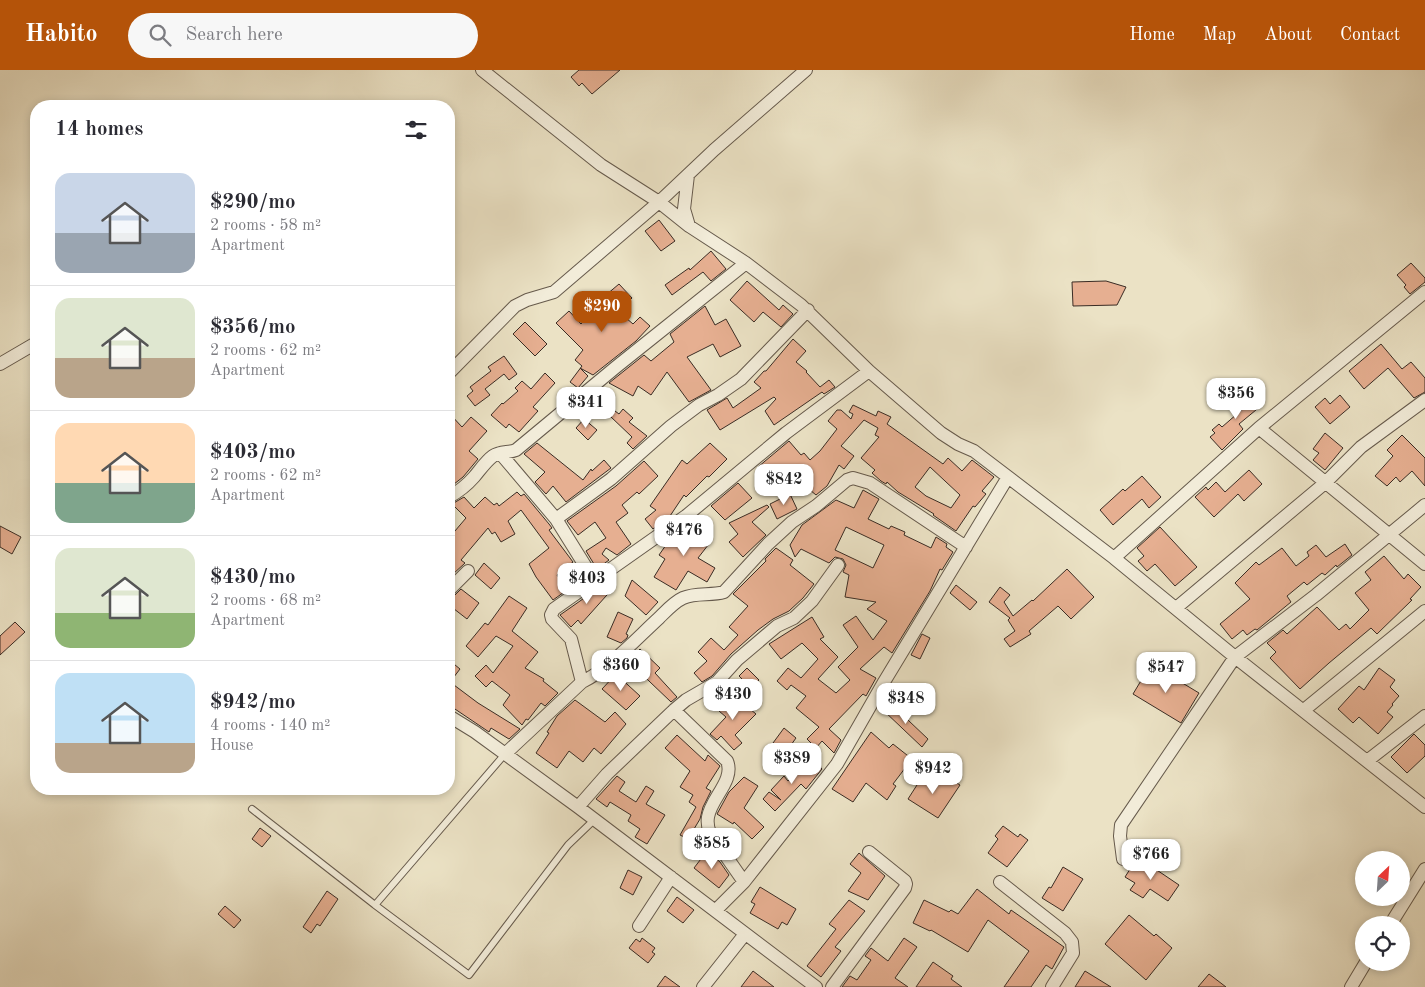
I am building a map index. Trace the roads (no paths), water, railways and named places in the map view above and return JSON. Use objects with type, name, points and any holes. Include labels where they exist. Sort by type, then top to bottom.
[{"type":"street","points":[[482,70],[601,166],[659,202],[689,226],[746,263],[808,310],[869,371],[941,433],[958,444],[974,451],[1114,558],[1235,657],[1425,807]]},
{"type":"street","points":[[455,367],[515,306],[527,300],[554,292],[659,202],[714,150],[806,70]]},
{"type":"street","points":[[688,175],[684,209],[689,226]]},
{"type":"street","points":[[455,493],[466,485],[494,455],[510,453],[516,450],[631,354],[746,263]]},
{"type":"street","points":[[1114,558],[1259,428],[1425,292]]},
{"type":"street","points":[[556,519],[611,479],[671,426],[740,379],[808,310]]},
{"type":"street","points":[[0,364],[30,346]]},
{"type":"street","points":[[582,682],[572,639],[552,619],[551,615],[554,609],[686,516],[786,433],[869,371]]},
{"type":"street","points":[[1176,608],[1325,483],[1361,447],[1425,400]]},
{"type":"street","points":[[1259,428],[1425,564]]},
{"type":"street","points":[[500,453],[556,519],[594,580]]},
{"type":"street","points":[[716,910],[744,882],[837,764],[1008,477]]},
{"type":"street","points":[[505,754],[582,682],[590,678],[609,662],[680,599],[701,594],[715,595],[724,592],[768,544],[792,522],[816,506],[847,480],[853,478],[870,483],[966,547]]},
{"type":"street","points":[[1123,859],[1120,836],[1121,825],[1235,657],[1316,595],[1425,505]]},
{"type":"street","points":[[578,807],[607,774],[674,710],[686,700],[717,682],[751,646],[777,626],[794,618],[812,601],[838,565]]},
{"type":"street","points":[[455,584],[468,571]]},
{"type":"street","points":[[1304,710],[1425,610]]},
{"type":"street","points":[[674,710],[727,761],[730,767],[729,775],[711,807],[708,824],[710,833],[744,882]]},
{"type":"street","points":[[1367,761],[1425,716]]},
{"type":"street","points":[[455,720],[578,807],[816,987]]},
{"type":"street","points":[[832,987],[905,888],[905,881],[869,852]]},
{"type":"street","points":[[1396,916],[1425,869]]},
{"type":"street","points":[[639,926],[671,877]]},
{"type":"street","points":[[1000,882],[1065,933],[1072,942],[1073,953],[1052,987]]},
{"type":"street","points":[[703,987],[745,934]]},
{"type":"street","points":[[1350,987],[1360,971]]},
{"type":"lane","points":[[375,905],[505,754]]},
{"type":"lane","points":[[252,809],[375,905],[469,975],[568,845],[594,820]]}]
